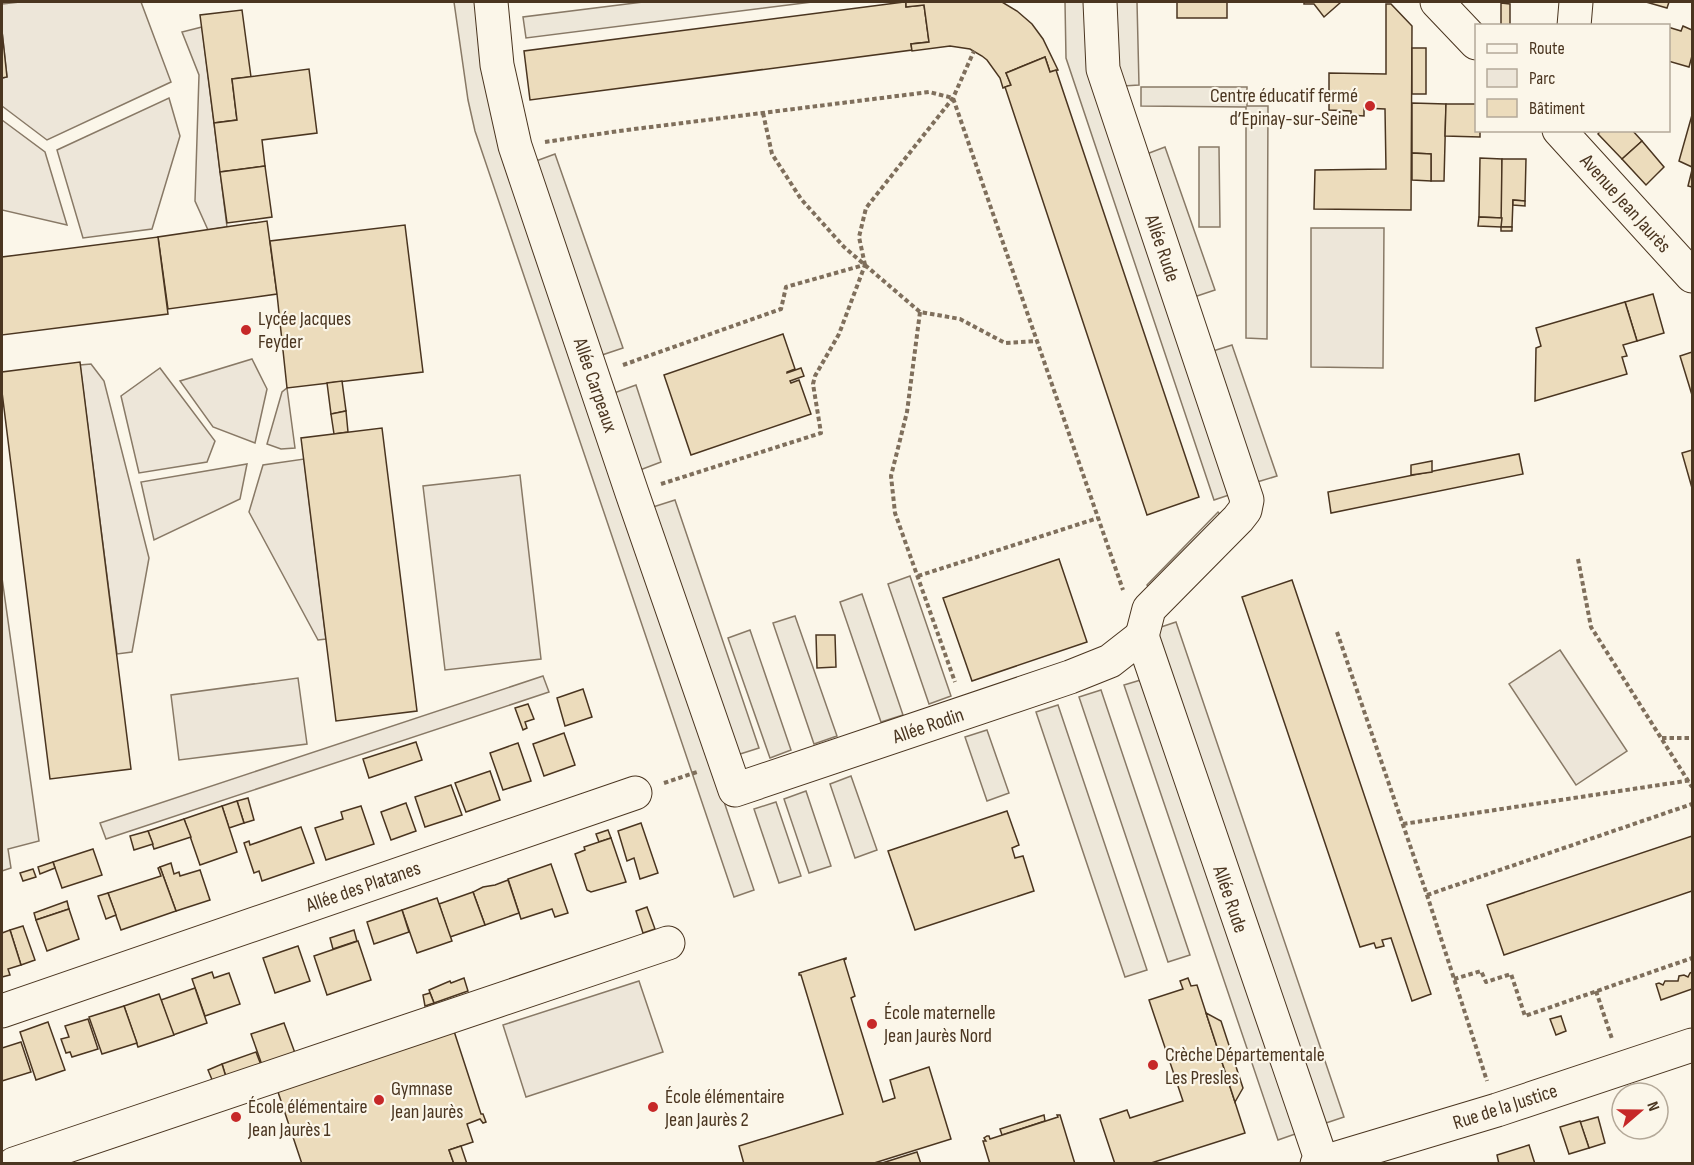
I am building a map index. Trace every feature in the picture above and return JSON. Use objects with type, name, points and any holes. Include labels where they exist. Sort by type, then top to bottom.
[{"type":"street","name":"Allée Carpeaux","points":[[490,2],[497,65],[515,146],[725,763]]},
{"type":"street","name":"Allée Rude","points":[[1100,2],[1103,69],[1247,500],[1245,510],[1149,609],[1142,636],[1319,1163]]},
{"type":"street","points":[[1437,2],[1475,42]]},
{"type":"street","points":[[1574,24],[1576,2]]},
{"type":"street","name":"Avenue Jean Jaurès","points":[[1564,133],[1692,276]]},
{"type":"street","name":"Allée Rodin","points":[[725,763],[735,790],[1070,677],[1110,661],[1142,636]]},
{"type":"street","name":"Allée des Platanes","points":[[2,1011],[634,793]]},
{"type":"street","points":[[14,1164],[668,943]]},
{"type":"street","name":"Rue de la Justice","points":[[1319,1163],[1497,1110],[1692,1045]]},
{"type":"path","points":[[632,493],[821,433],[813,384],[815,376],[839,334],[865,265],[859,237],[866,208],[953,98],[974,51]]},
{"type":"path","points":[[515,146],[929,92],[953,98]]},
{"type":"path","points":[[953,98],[1128,606],[1142,636]]},
{"type":"path","points":[[763,113],[772,154],[801,200],[844,247],[920,312],[960,319],[1005,343],[1038,341]]},
{"type":"path","points":[[592,375],[781,309],[786,287],[865,265]]},
{"type":"path","points":[[920,312],[907,412],[891,476],[895,513],[966,712]]},
{"type":"path","points":[[918,576],[1098,518]]},
{"type":"path","points":[[1578,559],[1591,627],[1690,780],[1692,787]]},
{"type":"path","points":[[1337,632],[1427,895],[1497,1110]]},
{"type":"path","points":[[1661,738],[1692,738]]},
{"type":"path","points":[[634,793],[725,763]]},
{"type":"path","points":[[1403,824],[1690,780]]},
{"type":"path","points":[[1427,895],[1692,804]]},
{"type":"path","points":[[1454,979],[1481,970],[1486,982],[1511,974],[1526,1016],[1692,958]]},
{"type":"path","points":[[1596,991],[1622,1068]]},
{"type":"green space","points":[[141,2],[171,82],[47,140],[2,106],[2,78],[7,77],[2,31],[2,4]]},
{"type":"green space","points":[[202,27],[227,227],[208,230],[195,201],[199,75],[182,32]]},
{"type":"green space","points":[[169,98],[180,136],[152,229],[83,238],[57,150]]},
{"type":"green space","points":[[2,120],[45,152],[67,225],[2,210]]},
{"type":"green space","points":[[1311,228],[1384,228],[1383,368],[1311,367]]},
{"type":"green space","points":[[252,359],[267,389],[255,443],[213,427],[180,381]]},
{"type":"green space","points":[[91,364],[104,381],[149,558],[132,652],[117,654],[80,365]]},
{"type":"green space","points":[[160,368],[215,441],[207,462],[139,473],[121,396]]},
{"type":"green space","points":[[287,388],[295,448],[281,449],[267,444],[282,392]]},
{"type":"green space","points":[[304,459],[326,639],[318,640],[249,512],[263,465]]},
{"type":"green space","points":[[247,464],[240,499],[154,540],[141,482]]},
{"type":"green space","points":[[520,475],[541,659],[445,670],[423,486]]},
{"type":"green space","points":[[1560,650],[1627,751],[1576,785],[1509,684]]},
{"type":"green space","points":[[543,676],[549,692],[106,839],[100,823]]},
{"type":"green space","points":[[298,678],[307,744],[179,760],[171,695]]},
{"type":"green space","points":[[639,981],[663,1052],[526,1097],[503,1025]]},
{"type":"shaded area","points":[[454,2],[477,2],[494,124],[754,890],[734,897],[475,131],[468,100]]},
{"type":"shaded area","points":[[643,2],[812,2],[526,38],[523,17]]},
{"type":"shaded area","points":[[1065,2],[1087,2],[1232,494],[1214,500],[1066,58]]},
{"type":"shaded area","points":[[1114,2],[1137,2],[1139,85],[1123,86],[1115,63]]},
{"type":"shaded area","points":[[1141,87],[1247,87],[1247,106],[1268,106],[1267,339],[1246,338],[1246,107],[1141,106]]},
{"type":"shaded area","points":[[1165,147],[1215,290],[1194,297],[1144,155]]},
{"type":"shaded area","points":[[1199,147],[1219,147],[1220,227],[1199,227]]},
{"type":"shaded area","points":[[555,154],[623,348],[602,355],[536,161]]},
{"type":"shaded area","points":[[1232,345],[1277,476],[1257,482],[1213,351]]},
{"type":"shaded area","points":[[636,385],[661,462],[640,470],[614,393]]},
{"type":"shaded area","points":[[675,500],[759,748],[737,755],[653,507]]},
{"type":"shaded area","points":[[1218,512],[1225,520],[1154,592],[1147,585]]},
{"type":"shaded area","points":[[910,576],[951,696],[929,704],[888,584]]},
{"type":"shaded area","points":[[2,578],[39,841],[8,849],[11,868],[2,871]]},
{"type":"shaded area","points":[[862,594],[903,715],[881,722],[840,602]]},
{"type":"shaded area","points":[[795,616],[837,736],[814,744],[773,623]]},
{"type":"shaded area","points":[[1176,622],[1344,1117],[1323,1124],[1155,629]]},
{"type":"shaded area","points":[[750,630],[791,750],[770,758],[728,638]]},
{"type":"shaded area","points":[[1144,679],[1298,1133],[1278,1140],[1124,685]]},
{"type":"shaded area","points":[[1101,690],[1190,955],[1168,962],[1079,697]]},
{"type":"shaded area","points":[[1058,705],[1147,970],[1125,977],[1036,712]]},
{"type":"shaded area","points":[[987,730],[1009,793],[987,801],[965,737]]},
{"type":"shaded area","points":[[851,776],[877,850],[855,858],[830,784]]},
{"type":"shaded area","points":[[806,791],[831,866],[809,873],[784,799]]},
{"type":"shaded area","points":[[776,802],[801,876],[779,883],[754,809]]},
{"type":"building","points":[[906,2],[906,7],[924,5],[929,42],[911,44],[912,50],[530,100],[524,51]]},
{"type":"building","points":[[906,2],[1002,2],[1032,24],[1043,39],[1058,70],[1050,72],[1045,57],[1006,73],[1011,85],[1003,88],[1000,78],[987,60],[970,49],[950,46],[912,51],[911,44],[929,42],[924,5],[906,7]]},
{"type":"building","points":[[1177,2],[1227,2],[1227,18],[1177,18]]},
{"type":"building","points":[[1304,2],[1341,2],[1324,17],[1314,4],[1304,4]]},
{"type":"building","points":[[1646,2],[1669,2],[1667,8]]},
{"type":"building","points":[[1501,3],[1510,4],[1510,24],[1501,24]]},
{"type":"building","name":"Centre éducatif fermé d’Epinay-sur-Seine","points":[[1386,4],[1391,4],[1412,26],[1411,210],[1314,209],[1315,170],[1386,169],[1385,109],[1364,108],[1364,116],[1351,115],[1351,111],[1329,110],[1329,73],[1386,74]]},
{"type":"building","points":[[242,10],[251,77],[232,79],[237,120],[214,123],[200,15]]},
{"type":"building","points":[[1683,26],[1692,30],[1692,56],[1689,67],[1670,62],[1670,28],[1681,31]]},
{"type":"building","points":[[2,31],[7,77],[2,78]]},
{"type":"building","points":[[1412,48],[1426,48],[1426,94],[1412,94]]},
{"type":"building","points":[[1045,57],[1050,72],[1056,70],[1199,497],[1147,515],[1005,87],[1011,85],[1006,73]]},
{"type":"building","points":[[309,69],[317,133],[262,140],[265,166],[220,172],[214,123],[237,120],[232,79]]},
{"type":"building","points":[[1412,103],[1446,104],[1444,181],[1431,181],[1431,154],[1412,153]]},
{"type":"building","points":[[1446,104],[1475,104],[1475,132],[1480,132],[1480,137],[1445,136]]},
{"type":"building","points":[[1692,115],[1692,167],[1679,161]]},
{"type":"building","points":[[1600,132],[1634,132],[1642,141],[1622,159],[1598,134]]},
{"type":"building","points":[[1642,141],[1664,167],[1646,185],[1622,159]]},
{"type":"building","points":[[1412,153],[1431,154],[1431,181],[1412,180]]},
{"type":"building","points":[[1480,158],[1502,159],[1502,218],[1479,217]]},
{"type":"building","points":[[1502,159],[1526,159],[1525,201],[1513,200],[1512,227],[1501,227]]},
{"type":"building","points":[[265,166],[272,217],[227,223],[220,172]]},
{"type":"building","points":[[1692,170],[1692,187],[1688,186]]},
{"type":"building","points":[[1513,200],[1525,201],[1525,206],[1513,205]]},
{"type":"building","points":[[1479,217],[1502,218],[1501,227],[1478,226]]},
{"type":"building","points":[[267,221],[277,294],[168,309],[158,237]]},
{"type":"building","points":[[405,225],[423,372],[287,388],[270,241]]},
{"type":"building","points":[[1501,227],[1512,227],[1512,231],[1501,231]]},
{"type":"building","points":[[158,237],[168,314],[2,335],[2,257]]},
{"type":"building","points":[[1653,294],[1664,333],[1637,341],[1625,302]]},
{"type":"building","points":[[1625,302],[1637,341],[1623,345],[1627,356],[1622,357],[1627,374],[1535,401],[1536,348],[1541,346],[1536,328]]},
{"type":"building","points":[[783,334],[795,369],[787,373],[801,368],[804,376],[790,381],[791,383],[799,380],[811,414],[691,455],[664,375]]},
{"type":"building","points":[[1692,352],[1692,395],[1680,356]]},
{"type":"building","points":[[80,362],[131,769],[50,779],[2,392],[2,372]]},
{"type":"building","points":[[342,381],[346,411],[331,414],[327,383]]},
{"type":"building","points":[[346,411],[348,432],[334,434],[331,414]]},
{"type":"building","points":[[382,428],[417,711],[336,721],[301,438]]},
{"type":"building","points":[[1692,450],[1692,488],[1682,453]]},
{"type":"building","points":[[1519,454],[1523,474],[1331,513],[1328,492]]},
{"type":"building","points":[[1432,461],[1432,472],[1411,475],[1411,465]]},
{"type":"building","points":[[1059,559],[1087,642],[972,681],[943,598]]},
{"type":"building","points":[[1292,580],[1431,994],[1412,1001],[1391,938],[1382,940],[1384,946],[1376,948],[1374,943],[1360,947],[1242,597]]},
{"type":"building","points":[[816,635],[835,635],[836,667],[817,668]]},
{"type":"building","points":[[583,689],[592,717],[565,726],[557,698]]},
{"type":"building","points":[[528,704],[534,719],[525,722],[527,728],[523,730],[515,708]]},
{"type":"building","points":[[564,733],[575,765],[544,776],[533,744]]},
{"type":"building","points":[[416,742],[422,760],[369,778],[363,759]]},
{"type":"building","points":[[518,743],[531,781],[503,790],[490,753]]},
{"type":"building","points":[[490,771],[500,800],[466,812],[455,783]]},
{"type":"building","points":[[451,785],[462,815],[425,827],[415,797]]},
{"type":"building","points":[[248,798],[254,820],[244,823],[237,801]]},
{"type":"building","points":[[237,801],[244,823],[229,828],[222,806]]},
{"type":"building","points":[[406,803],[416,831],[391,840],[381,812]]},
{"type":"building","points":[[222,806],[237,852],[200,865],[184,819]]},
{"type":"building","points":[[361,806],[374,844],[326,860],[315,828],[343,819],[341,812]]},
{"type":"building","points":[[1007,811],[1019,845],[1012,848],[1015,858],[1023,856],[1034,891],[915,930],[888,851]]},
{"type":"building","points":[[184,819],[191,837],[154,849],[148,831]]},
{"type":"building","points":[[641,823],[658,873],[640,879],[634,858],[627,861],[618,831]]},
{"type":"building","points":[[301,827],[314,863],[262,881],[259,871],[254,873],[244,843],[249,841],[250,845]]},
{"type":"building","points":[[608,830],[611,838],[599,842],[596,834]]},
{"type":"building","points":[[148,831],[153,844],[134,850],[130,836]]},
{"type":"building","points":[[1692,836],[1692,891],[1504,955],[1487,905]]},
{"type":"building","points":[[611,838],[626,882],[591,892],[587,890],[575,854],[585,850],[584,847]]},
{"type":"building","points":[[93,849],[102,875],[62,888],[53,862]]},
{"type":"building","points":[[53,862],[55,868],[40,874],[38,867]]},
{"type":"building","points":[[171,863],[174,874],[179,872],[180,876],[200,870],[210,900],[176,911],[160,867]]},
{"type":"building","points":[[551,864],[568,913],[555,917],[552,909],[521,919],[508,879]]},
{"type":"building","points":[[160,867],[176,911],[121,930],[108,893],[161,876],[158,868]]},
{"type":"building","points":[[33,869],[36,877],[23,881],[20,873]]},
{"type":"building","points":[[508,880],[519,913],[485,925],[473,892]]},
{"type":"building","points":[[473,892],[485,925],[450,937],[439,904]]},
{"type":"building","points":[[108,893],[116,915],[106,919],[98,896]]},
{"type":"building","points":[[437,898],[452,941],[417,953],[402,910]]},
{"type":"building","points":[[67,901],[69,909],[36,920],[34,913]]},
{"type":"building","points":[[647,907],[655,929],[643,933],[636,911]]},
{"type":"building","points":[[69,909],[79,939],[47,951],[36,920]]},
{"type":"building","points":[[402,910],[409,932],[374,944],[367,922]]},
{"type":"building","points":[[23,926],[35,960],[21,965],[10,930]]},
{"type":"building","points":[[10,930],[21,965],[8,969],[10,975],[2,977],[2,933]]},
{"type":"building","points":[[354,930],[357,941],[333,949],[330,938]]},
{"type":"building","points":[[358,941],[371,980],[327,995],[314,956]]},
{"type":"building","points":[[298,946],[310,981],[275,993],[263,958]]},
{"type":"building","points":[[846,958],[844,960],[855,996],[851,998],[883,1102],[895,1098],[890,1080],[929,1067],[951,1139],[871,1164],[744,1164],[739,1146],[843,1114],[799,973]]},
{"type":"building","points":[[212,972],[214,978],[229,973],[240,1004],[205,1016],[192,979]]},
{"type":"building","points":[[1692,972],[1692,989],[1661,1000],[1656,984],[1663,985],[1665,981],[1678,981],[1679,976],[1688,977]]},
{"type":"building","points":[[464,978],[468,991],[434,1003],[429,990]]},
{"type":"building","points":[[1188,978],[1191,986],[1197,985],[1245,1133],[1148,1164],[1115,1164],[1100,1119],[1127,1110],[1130,1118],[1183,1101],[1149,1000],[1183,989],[1180,981]]},
{"type":"building","points":[[195,988],[207,1023],[173,1035],[161,1000]]},
{"type":"building","points":[[430,993],[434,1003],[425,1006],[423,995]]},
{"type":"building","points":[[159,994],[174,1035],[138,1047],[124,1006]]},
{"type":"building","points":[[124,1006],[137,1043],[102,1054],[89,1017]]},
{"type":"building","points":[[1206,1013],[1221,1021],[1243,1088],[1235,1102]]},
{"type":"building","points":[[1561,1016],[1566,1031],[1556,1035],[1550,1019]]},
{"type":"building","points":[[88,1019],[98,1049],[72,1057],[70,1052],[66,1053],[61,1039],[69,1037],[65,1026]]},
{"type":"building","points":[[48,1022],[65,1070],[36,1080],[20,1032]]},
{"type":"building","points":[[284,1023],[295,1053],[262,1065],[251,1034]]},
{"type":"building","name":"Gymnase Jean Jaurès","points":[[452,1025],[481,1114],[486,1122],[483,1123],[480,1119],[467,1124],[473,1142],[449,1150],[454,1164],[302,1164],[276,1086]]},
{"type":"building","points":[[21,1042],[31,1072],[2,1081],[2,1048]]},
{"type":"building","points":[[256,1052],[261,1065],[226,1077],[222,1064]]},
{"type":"building","points":[[222,1064],[226,1077],[213,1082],[208,1070]]},
{"type":"building","points":[[1044,1115],[1045,1121],[1002,1135],[1000,1129]]},
{"type":"building","points":[[1057,1115],[1060,1115],[1075,1164],[990,1164],[984,1138],[989,1136],[990,1139],[1058,1117]]},
{"type":"building","points":[[1598,1117],[1605,1143],[1589,1148],[1580,1122]]},
{"type":"building","points":[[1580,1121],[1589,1148],[1569,1154],[1560,1127]]},
{"type":"building","points":[[1529,1145],[1535,1164],[1499,1164],[1497,1155]]},
{"type":"building","points":[[461,1146],[467,1164],[454,1164],[449,1150]]},
{"type":"building","points":[[917,1152],[921,1164],[879,1164]]},
{"type":"place","name":"Centre éducatif fermé d’Epinay-sur-Seine","points":[[1370,106]]},
{"type":"place","name":"Lycée Jacques Feyder","points":[[246,330]]},
{"type":"place","name":"École maternelle Jean Jaurès Nord","points":[[872,1024]]},
{"type":"place","name":"Crèche Départementale Les Presles","points":[[1153,1065]]},
{"type":"place","name":"Gymnase Jean Jaurès","points":[[379,1100]]},
{"type":"place","name":"École élémentaire Jean Jaurès 2","points":[[653,1107]]},
{"type":"place","name":"École élémentaire Jean Jaurès 1","points":[[236,1117]]}]
